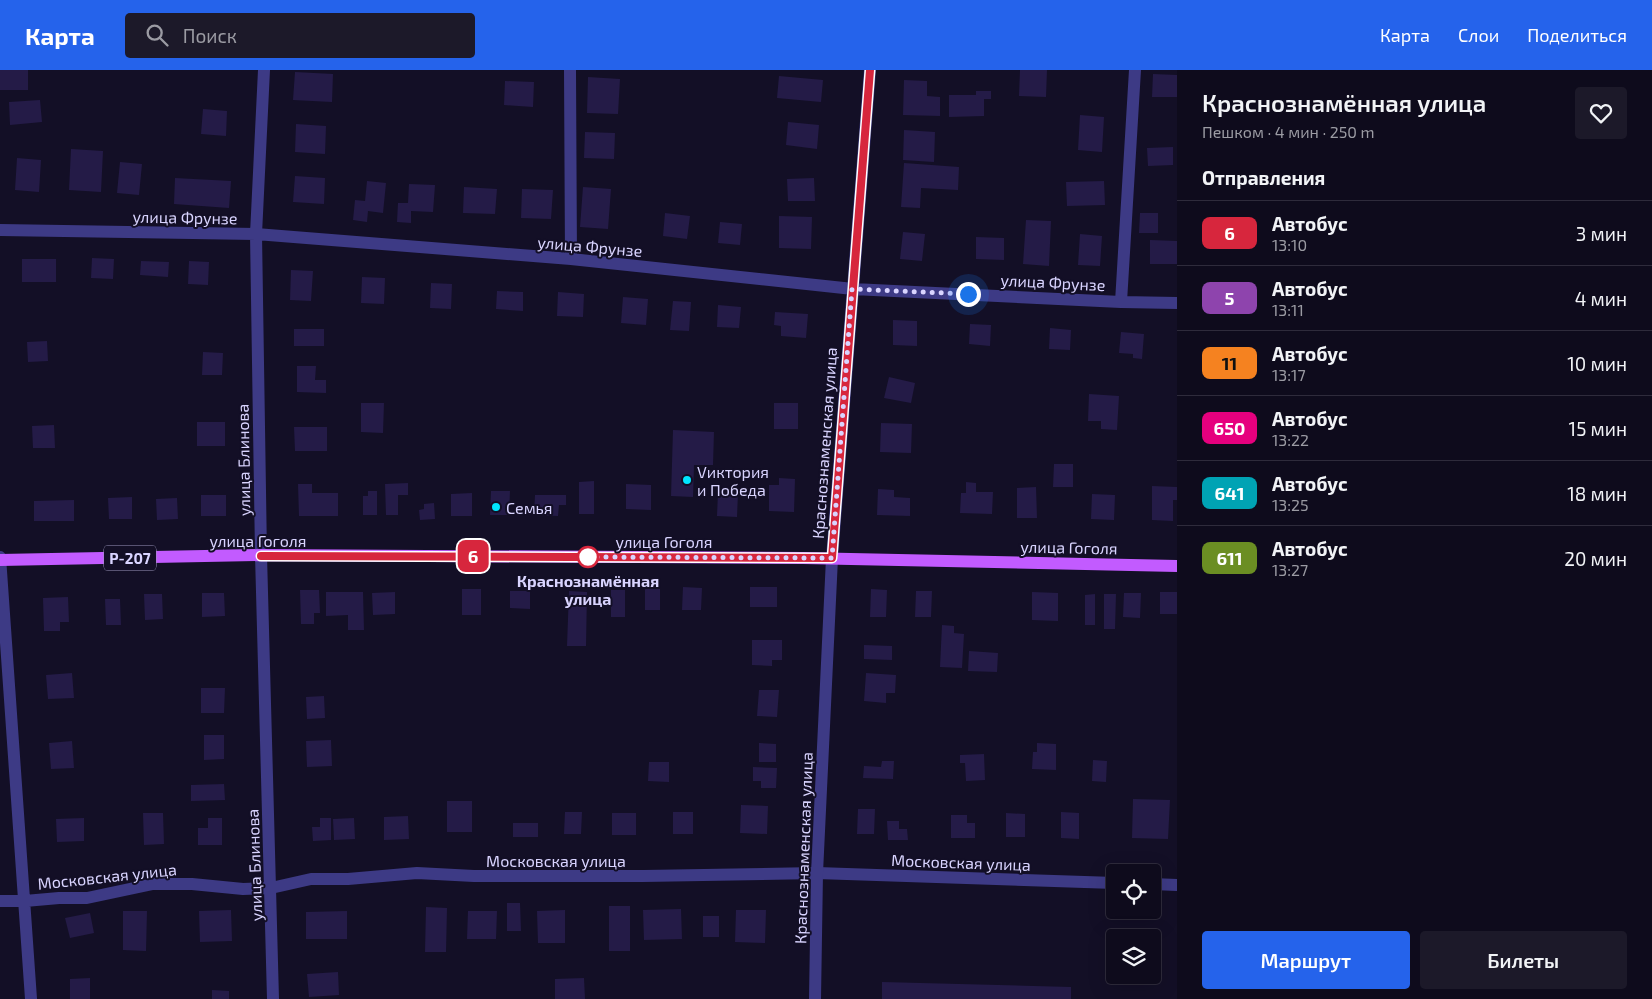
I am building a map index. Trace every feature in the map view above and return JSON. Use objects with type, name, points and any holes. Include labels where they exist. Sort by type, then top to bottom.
[{"type":"main road","name":"улица Гоголя","points":[[0,559],[261,556],[832,558],[1177,566]]},
{"type":"street","name":"улица Блинова","points":[[264,70],[256,234],[261,556],[274,999]]},
{"type":"street","points":[[570,70],[572,259]]},
{"type":"street","name":"Краснознаменская улица","points":[[815,999],[817,873],[832,558],[870,70]]},
{"type":"street","points":[[1121,302],[1135,70]]},
{"type":"street","name":"улица Фрунзе","points":[[0,230],[256,234],[572,259],[852,289],[1177,303]]},
{"type":"street","points":[[0,559],[31,999]]},
{"type":"street","name":"Московская улица","points":[[0,901],[88,898],[153,884],[192,884],[243,889],[271,888],[311,878],[348,879],[417,873],[474,876],[643,876],[817,873],[1106,883]]},
{"type":"street","points":[[1161,884],[1177,885]]},
{"type":"building","points":[[0,70],[28,70],[28,90],[0,90]]},
{"type":"building","points":[[1020,70],[1047,70],[1046,97],[1019,96]]},
{"type":"building","points":[[295,72],[333,74],[332,102],[293,100]]},
{"type":"building","points":[[1153,74],[1177,75],[1177,97],[1152,97]]},
{"type":"building","points":[[779,76],[823,80],[821,102],[777,98]]},
{"type":"building","points":[[588,77],[620,79],[618,114],[587,113]]},
{"type":"building","points":[[904,80],[927,81],[927,96],[940,97],[940,116],[903,115]]},
{"type":"building","points":[[505,81],[534,82],[533,107],[504,105]]},
{"type":"building","points":[[976,91],[991,91],[991,99],[984,99],[984,116],[949,117],[949,95],[976,95]]},
{"type":"building","points":[[40,100],[42,122],[10,125],[9,102]]},
{"type":"building","points":[[203,109],[227,111],[226,136],[201,134]]},
{"type":"building","points":[[1080,115],[1104,117],[1102,152],[1078,150]]},
{"type":"building","points":[[788,122],[819,125],[817,149],[786,145]]},
{"type":"building","points":[[296,124],[326,126],[325,154],[295,152]]},
{"type":"building","points":[[904,130],[935,132],[934,162],[903,160]]},
{"type":"building","points":[[585,132],[615,133],[614,159],[584,158]]},
{"type":"building","points":[[1173,147],[1173,165],[1148,166],[1147,148]]},
{"type":"building","points":[[71,149],[103,151],[101,192],[69,190]]},
{"type":"building","points":[[17,158],[41,160],[39,192],[15,190]]},
{"type":"building","points":[[120,162],[142,164],[139,195],[117,193]]},
{"type":"building","points":[[904,163],[959,167],[958,190],[921,188],[920,208],[901,207]]},
{"type":"building","points":[[295,176],[325,178],[324,204],[293,202]]},
{"type":"building","points":[[175,178],[231,181],[229,208],[174,204]]},
{"type":"building","points":[[814,178],[815,201],[788,201],[787,179]]},
{"type":"building","points":[[367,181],[386,183],[383,213],[368,211],[367,222],[353,220],[355,200],[365,201]]},
{"type":"building","points":[[1104,181],[1105,205],[1067,206],[1066,182]]},
{"type":"building","points":[[409,184],[435,185],[433,212],[411,211],[411,223],[397,222],[398,203],[408,203]]},
{"type":"building","points":[[464,187],[497,189],[495,214],[463,213]]},
{"type":"building","points":[[583,187],[611,189],[608,229],[580,227]]},
{"type":"building","points":[[522,189],[553,190],[551,219],[521,218]]},
{"type":"building","points":[[665,213],[690,216],[687,239],[663,236]]},
{"type":"building","points":[[1140,213],[1158,213],[1158,233],[1139,233]]},
{"type":"building","points":[[779,216],[812,217],[811,249],[779,248]]},
{"type":"building","points":[[1026,220],[1051,221],[1049,266],[1023,264]]},
{"type":"building","points":[[720,222],[742,224],[740,245],[718,243]]},
{"type":"building","points":[[903,232],[925,234],[922,261],[900,259]]},
{"type":"building","points":[[1080,234],[1102,236],[1100,266],[1078,265]]},
{"type":"building","points":[[976,237],[1004,238],[1004,260],[976,259]]},
{"type":"building","points":[[1150,240],[1177,241],[1177,264],[1150,264]]},
{"type":"building","points":[[92,258],[114,259],[113,279],[91,278]]},
{"type":"building","points":[[22,259],[56,259],[56,282],[22,282]]},
{"type":"building","points":[[141,261],[169,262],[168,277],[140,275]]},
{"type":"building","points":[[189,261],[209,262],[208,285],[188,284]]},
{"type":"building","points":[[291,270],[313,271],[311,301],[290,300]]},
{"type":"building","points":[[362,277],[385,278],[384,304],[361,303]]},
{"type":"building","points":[[431,283],[452,284],[451,309],[430,308]]},
{"type":"building","points":[[497,291],[523,292],[523,311],[496,309]]},
{"type":"building","points":[[558,292],[584,294],[583,317],[557,316]]},
{"type":"building","points":[[623,297],[648,299],[646,325],[621,323]]},
{"type":"building","points":[[673,301],[691,302],[689,331],[670,330]]},
{"type":"building","points":[[718,305],[741,307],[739,328],[717,327]]},
{"type":"building","points":[[775,312],[808,314],[806,338],[781,336],[781,326],[774,325]]},
{"type":"building","points":[[893,320],[917,321],[917,346],[893,345]]},
{"type":"building","points":[[970,324],[991,325],[990,346],[969,344]]},
{"type":"building","points":[[1050,328],[1071,330],[1070,350],[1049,349]]},
{"type":"building","points":[[294,329],[324,329],[324,346],[294,346]]},
{"type":"building","points":[[1121,332],[1144,334],[1142,359],[1133,358],[1133,354],[1119,353]]},
{"type":"building","points":[[47,341],[48,361],[28,362],[27,342]]},
{"type":"building","points":[[203,352],[223,353],[222,375],[202,375]]},
{"type":"building","points":[[297,366],[316,366],[315,380],[326,380],[326,393],[297,392]]},
{"type":"building","points":[[889,377],[915,383],[911,403],[884,398]]},
{"type":"building","points":[[1089,394],[1119,396],[1117,430],[1101,429],[1101,421],[1088,421]]},
{"type":"building","points":[[361,403],[384,403],[383,433],[361,432]]},
{"type":"building","points":[[774,403],[798,403],[798,429],[774,429]]},
{"type":"building","points":[[197,422],[225,422],[225,446],[197,446]]},
{"type":"building","points":[[881,423],[912,424],[911,453],[880,452]]},
{"type":"building","points":[[54,425],[55,448],[33,448],[32,426]]},
{"type":"building","points":[[294,427],[327,427],[327,451],[295,451]]},
{"type":"building","points":[[673,430],[714,432],[713,465],[694,465],[693,497],[671,496]]},
{"type":"building","points":[[1054,464],[1073,464],[1073,487],[1053,487]]},
{"type":"building","points":[[779,478],[795,479],[794,512],[769,511],[769,485],[779,485]]},
{"type":"building","points":[[594,481],[594,514],[579,514],[579,482]]},
{"type":"building","points":[[966,482],[976,483],[976,492],[993,492],[992,514],[960,513],[961,493],[966,493]]},
{"type":"building","points":[[408,483],[408,495],[398,495],[398,515],[386,515],[385,484]]},
{"type":"building","points":[[298,484],[312,484],[312,493],[338,493],[338,516],[299,516]]},
{"type":"building","points":[[626,484],[651,485],[651,510],[626,509]]},
{"type":"building","points":[[1152,486],[1177,487],[1177,500],[1173,500],[1173,521],[1152,520]]},
{"type":"building","points":[[1036,487],[1037,518],[1017,518],[1017,488]]},
{"type":"building","points":[[878,489],[894,490],[894,497],[910,498],[910,516],[877,515]]},
{"type":"building","points":[[368,491],[377,491],[377,515],[363,515],[363,496],[368,496]]},
{"type":"building","points":[[491,491],[510,491],[509,515],[490,515]]},
{"type":"building","points":[[718,492],[738,493],[737,517],[717,516]]},
{"type":"building","points":[[472,493],[472,516],[451,516],[451,494]]},
{"type":"building","points":[[1092,494],[1115,495],[1114,520],[1091,519]]},
{"type":"building","points":[[201,495],[226,495],[226,516],[201,516]]},
{"type":"building","points":[[535,495],[566,495],[566,505],[559,505],[558,516],[534,515]]},
{"type":"building","points":[[132,497],[132,519],[109,519],[108,498]]},
{"type":"building","points":[[177,498],[178,519],[157,520],[156,499]]},
{"type":"building","points":[[74,500],[74,521],[34,521],[34,501]]},
{"type":"building","points":[[434,503],[435,519],[420,520],[419,510],[424,509],[424,504]]},
{"type":"building","points":[[683,587],[702,588],[701,610],[682,610]]},
{"type":"building","points":[[750,587],[777,587],[777,607],[750,607]]},
{"type":"building","points":[[462,589],[481,589],[481,615],[462,615]]},
{"type":"building","points":[[645,589],[660,589],[660,610],[645,610]]},
{"type":"building","points":[[871,589],[887,590],[886,617],[870,617]]},
{"type":"building","points":[[300,590],[319,590],[320,613],[314,613],[314,624],[301,624]]},
{"type":"building","points":[[611,590],[625,590],[625,617],[611,617]]},
{"type":"building","points":[[510,591],[530,591],[530,609],[510,608]]},
{"type":"building","points":[[569,591],[587,592],[586,646],[567,646]]},
{"type":"building","points":[[916,591],[932,591],[931,617],[915,617]]},
{"type":"building","points":[[326,592],[363,592],[364,630],[348,630],[348,615],[326,616]]},
{"type":"building","points":[[395,592],[395,614],[373,615],[372,593]]},
{"type":"building","points":[[1032,592],[1058,593],[1058,621],[1032,620]]},
{"type":"building","points":[[1160,592],[1177,592],[1177,614],[1160,614]]},
{"type":"building","points":[[202,593],[224,593],[225,616],[202,617]]},
{"type":"building","points":[[1124,593],[1141,593],[1140,618],[1123,617]]},
{"type":"building","points":[[144,594],[162,594],[163,619],[145,620]]},
{"type":"building","points":[[1095,594],[1095,625],[1085,625],[1085,595]]},
{"type":"building","points":[[1104,594],[1116,594],[1115,629],[1104,629]]},
{"type":"building","points":[[68,597],[69,622],[60,622],[60,631],[44,631],[43,598]]},
{"type":"building","points":[[105,599],[120,599],[121,625],[106,625]]},
{"type":"building","points":[[942,625],[954,626],[954,633],[964,634],[962,668],[940,667]]},
{"type":"building","points":[[752,640],[782,640],[782,660],[772,660],[772,666],[752,665]]},
{"type":"building","points":[[864,645],[892,646],[892,660],[864,659]]},
{"type":"building","points":[[969,651],[998,653],[997,672],[968,671]]},
{"type":"building","points":[[72,673],[74,698],[48,699],[46,675]]},
{"type":"building","points":[[866,673],[896,675],[895,693],[886,693],[886,703],[864,701]]},
{"type":"building","points":[[201,688],[225,688],[224,713],[201,713]]},
{"type":"building","points":[[759,690],[779,690],[777,717],[757,716]]},
{"type":"building","points":[[324,696],[325,718],[307,719],[306,697]]},
{"type":"building","points":[[204,735],[224,735],[224,759],[204,760]]},
{"type":"building","points":[[331,740],[332,766],[307,767],[306,741]]},
{"type":"building","points":[[72,741],[74,768],[51,769],[49,743]]},
{"type":"building","points":[[759,743],[776,744],[776,762],[759,762]]},
{"type":"building","points":[[1037,743],[1056,744],[1056,770],[1032,769],[1033,752],[1037,752]]},
{"type":"building","points":[[984,754],[985,780],[966,781],[965,763],[960,763],[960,755]]},
{"type":"building","points":[[1093,760],[1107,761],[1106,782],[1092,781]]},
{"type":"building","points":[[882,761],[894,761],[893,779],[863,778],[864,766],[881,767]]},
{"type":"building","points":[[649,762],[669,762],[669,782],[648,781]]},
{"type":"building","points":[[753,767],[777,768],[776,788],[761,788],[761,781],[753,781]]},
{"type":"building","points":[[224,784],[225,800],[191,801],[191,785]]},
{"type":"building","points":[[1133,799],[1170,800],[1168,839],[1132,838]]},
{"type":"building","points":[[447,801],[472,801],[472,832],[447,832]]},
{"type":"building","points":[[741,805],[768,806],[767,834],[740,833]]},
{"type":"building","points":[[858,809],[875,809],[874,834],[857,834]]},
{"type":"building","points":[[565,812],[582,812],[581,834],[564,834]]},
{"type":"building","points":[[673,812],[693,812],[693,834],[673,834]]},
{"type":"building","points":[[1061,812],[1079,813],[1079,839],[1061,838]]},
{"type":"building","points":[[143,813],[163,813],[164,844],[144,845]]},
{"type":"building","points":[[612,813],[636,813],[636,835],[612,835]]},
{"type":"building","points":[[1006,813],[1025,814],[1025,837],[1006,837]]},
{"type":"building","points":[[951,815],[967,815],[967,823],[975,823],[975,838],[951,838]]},
{"type":"building","points":[[408,816],[409,839],[384,840],[384,817]]},
{"type":"building","points":[[84,818],[84,841],[57,842],[56,819]]},
{"type":"building","points":[[208,818],[222,818],[222,845],[198,845],[198,828],[208,828]]},
{"type":"building","points":[[320,818],[331,818],[331,840],[313,841],[312,827],[320,827]]},
{"type":"building","points":[[354,818],[355,839],[334,840],[333,819]]},
{"type":"building","points":[[887,821],[899,821],[899,829],[907,829],[908,840],[888,840]]},
{"type":"building","points":[[513,823],[538,823],[538,837],[513,837]]},
{"type":"building","points":[[507,903],[520,903],[521,931],[507,931]]},
{"type":"building","points":[[609,906],[630,906],[630,951],[609,951]]},
{"type":"building","points":[[426,907],[447,908],[446,952],[425,952]]},
{"type":"building","points":[[681,909],[682,939],[644,940],[643,910]]},
{"type":"building","points":[[231,910],[232,941],[200,942],[199,911]]},
{"type":"building","points":[[565,910],[565,943],[538,943],[537,911]]},
{"type":"building","points":[[736,910],[766,910],[765,943],[735,942]]},
{"type":"building","points":[[123,911],[147,911],[146,951],[123,950]]},
{"type":"building","points":[[347,911],[347,939],[306,939],[306,912]]},
{"type":"building","points":[[468,911],[497,911],[496,939],[467,939]]},
{"type":"building","points":[[90,913],[94,933],[70,938],[65,918]]},
{"type":"building","points":[[703,916],[719,916],[719,937],[703,937]]},
{"type":"building","points":[[338,972],[339,995],[309,997],[307,974]]},
{"type":"building","points":[[90,978],[90,999],[70,999],[70,979]]},
{"type":"building","points":[[584,978],[585,999],[555,999],[555,979]]},
{"type":"building","points":[[882,982],[1071,987],[1071,999],[882,999]]},
{"type":"building","points":[[212,990],[229,991],[229,999],[212,999]]},
{"type":"bus line","name":"6","points":[[261,556],[832,558],[870,70]]},
{"type":"place","name":"Vиктория и Победа","points":[[687,480]]},
{"type":"place","name":"Семья","points":[[496,507]]},
{"type":"place","name":"Краснознамённая улица","points":[[588,557]]},
{"type":"route","points":[[588,557],[832,558],[852,289],[968,294]]}]
